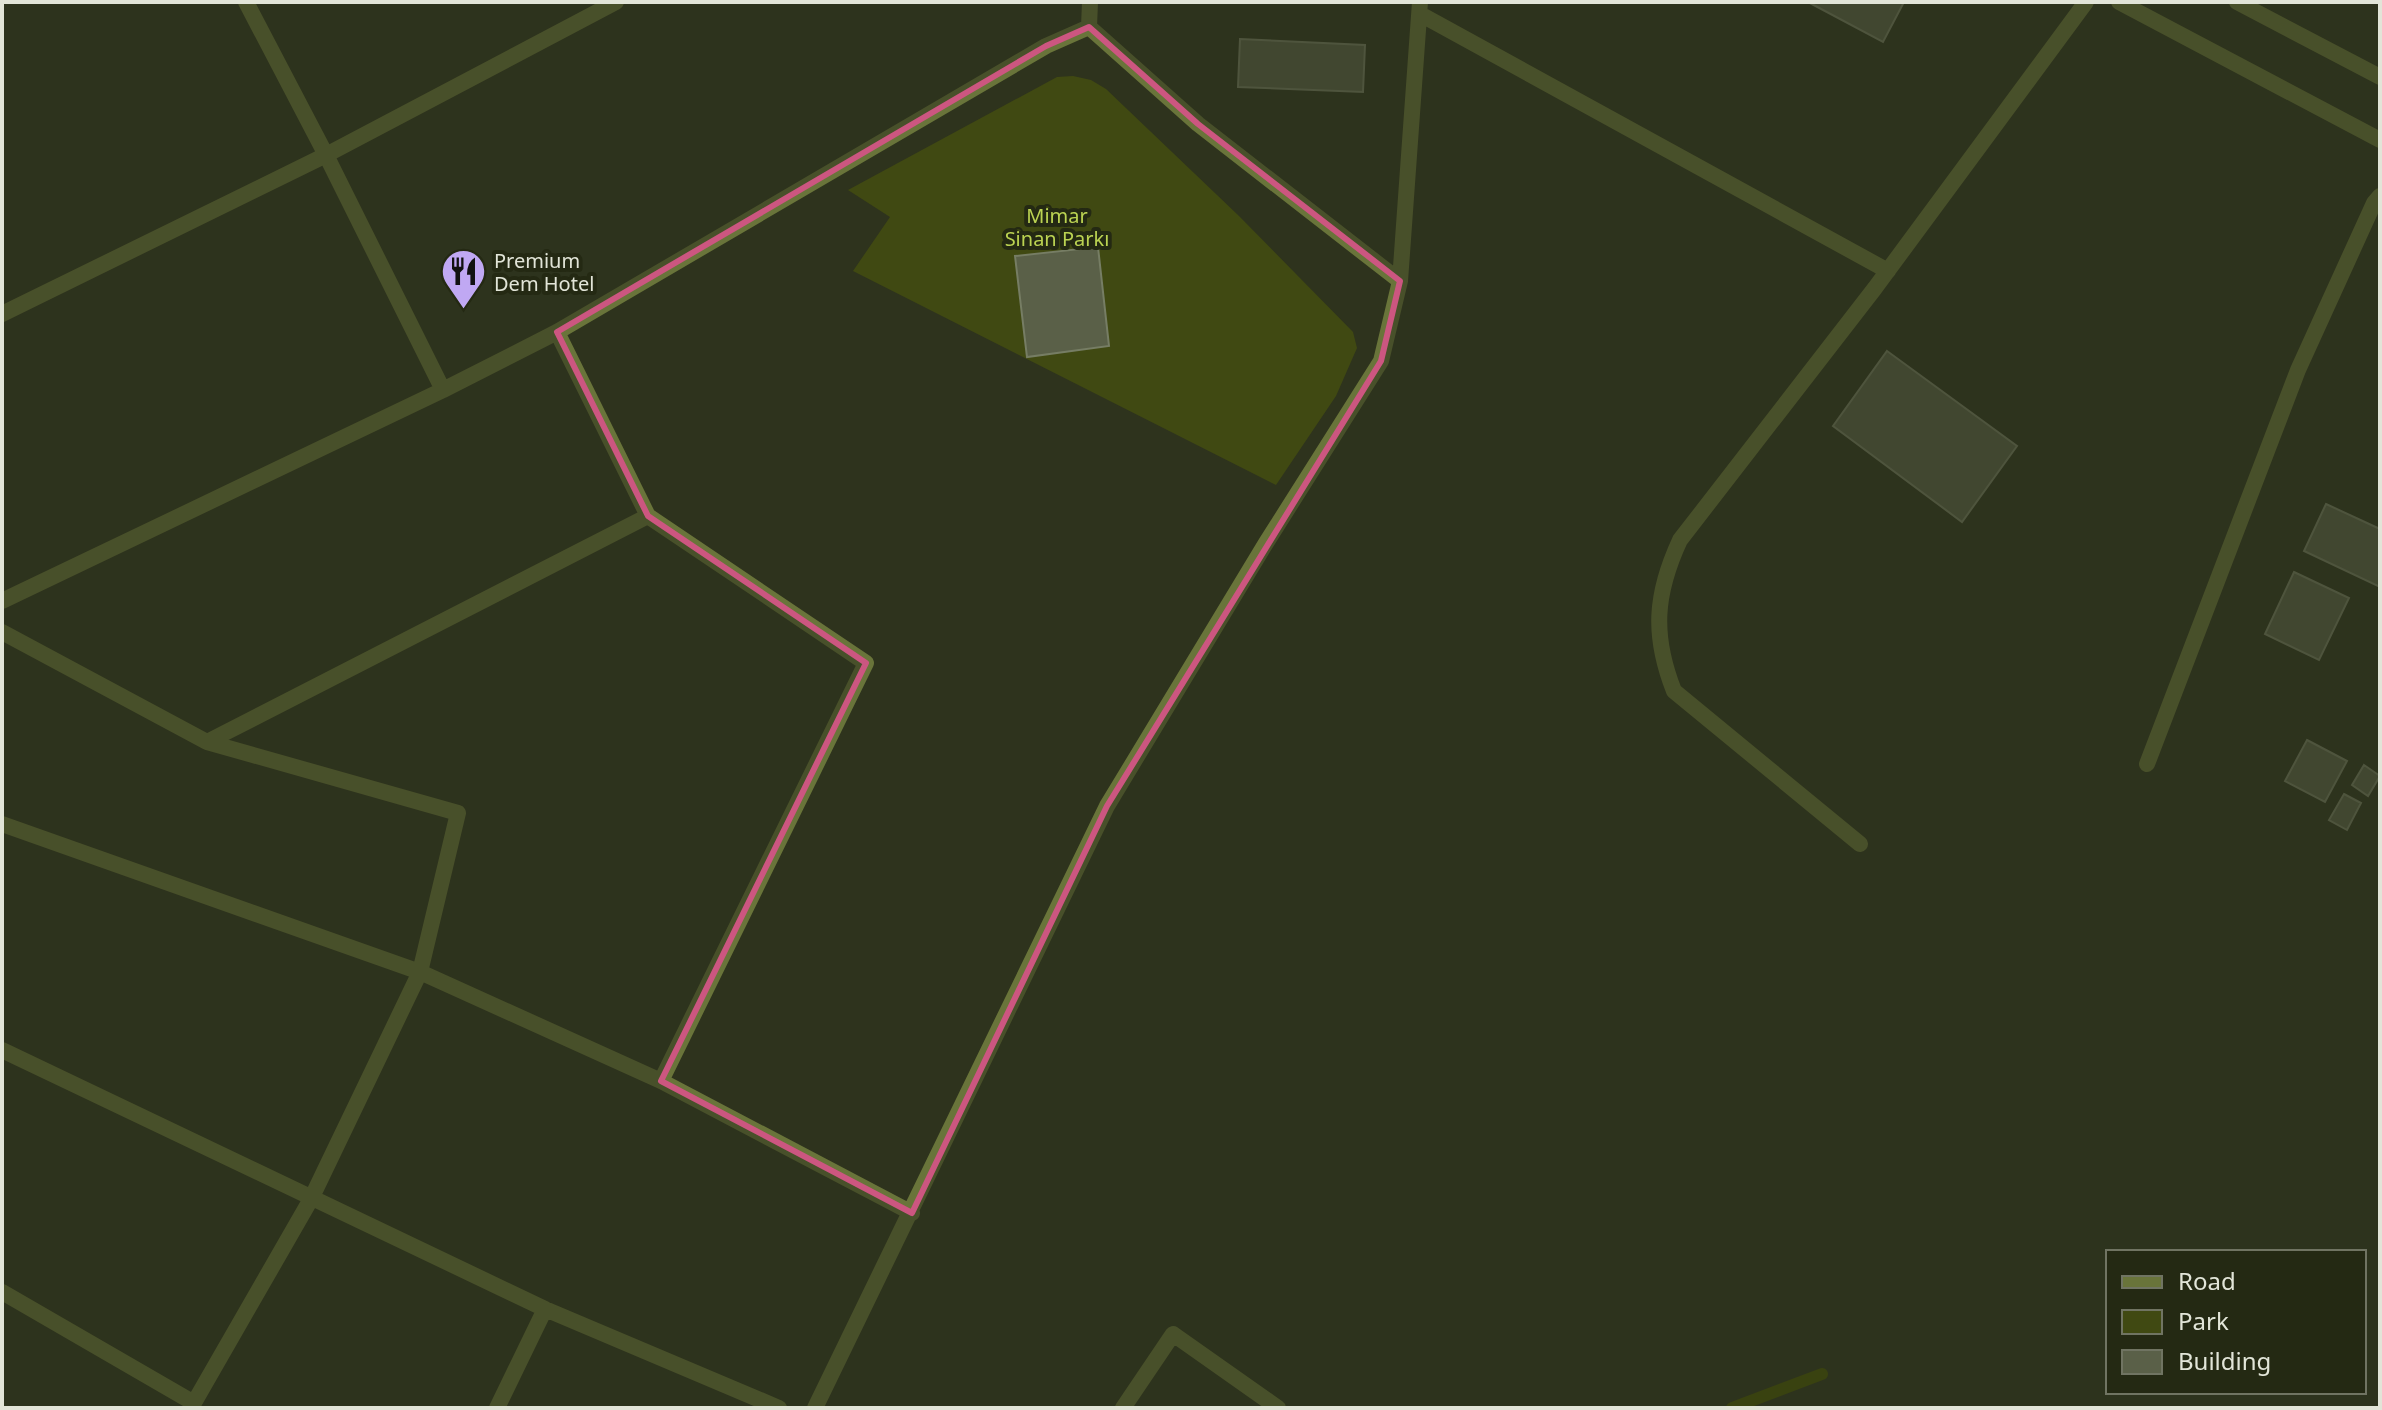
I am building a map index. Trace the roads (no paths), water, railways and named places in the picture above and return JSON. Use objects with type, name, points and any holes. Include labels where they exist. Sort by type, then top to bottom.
[{"type":"street","points":[[246,2],[443,390]]},
{"type":"street","points":[[2,314],[326,155],[616,2]]},
{"type":"street","points":[[1089,27],[1090,2]]},
{"type":"street","points":[[1860,844],[1674,691],[1665,667],[1658,617],[1661,590],[1680,540],[1888,271],[2086,2]]},
{"type":"street","points":[[2119,2],[2380,140]]},
{"type":"street","points":[[2237,2],[2380,77]]},
{"type":"street","points":[[815,1408],[1107,806],[1266,543],[1381,361],[1400,281],[1420,8],[1888,271]]},
{"type":"street","points":[[1089,27],[1198,124],[1400,281]]},
{"type":"street","points":[[2,601],[443,390],[557,332],[1046,46],[1089,27]]},
{"type":"street","points":[[2147,764],[2298,370],[2374,203],[2380,196]]},
{"type":"street","points":[[557,332],[648,516],[866,663],[661,1081]]},
{"type":"street","points":[[207,742],[648,516]]},
{"type":"street","points":[[2,632],[207,742],[458,813],[420,972],[311,1199],[192,1405],[2,1292]]},
{"type":"street","points":[[2,824],[420,972],[661,1081],[912,1213]]},
{"type":"street","points":[[2,1050],[545,1309],[779,1408]]},
{"type":"street","points":[[497,1408],[545,1309]]},
{"type":"street","points":[[1123,1408],[1173,1334],[1278,1408]]},
{"type":"waterway","points":[[1732,1408],[1822,1374]]},
{"type":"place","name":"Premium Dem Hotel","points":[[463,310]]},
{"type":"park label","name":"Mimar Sinan Parkı","points":[[1057,226]]}]
